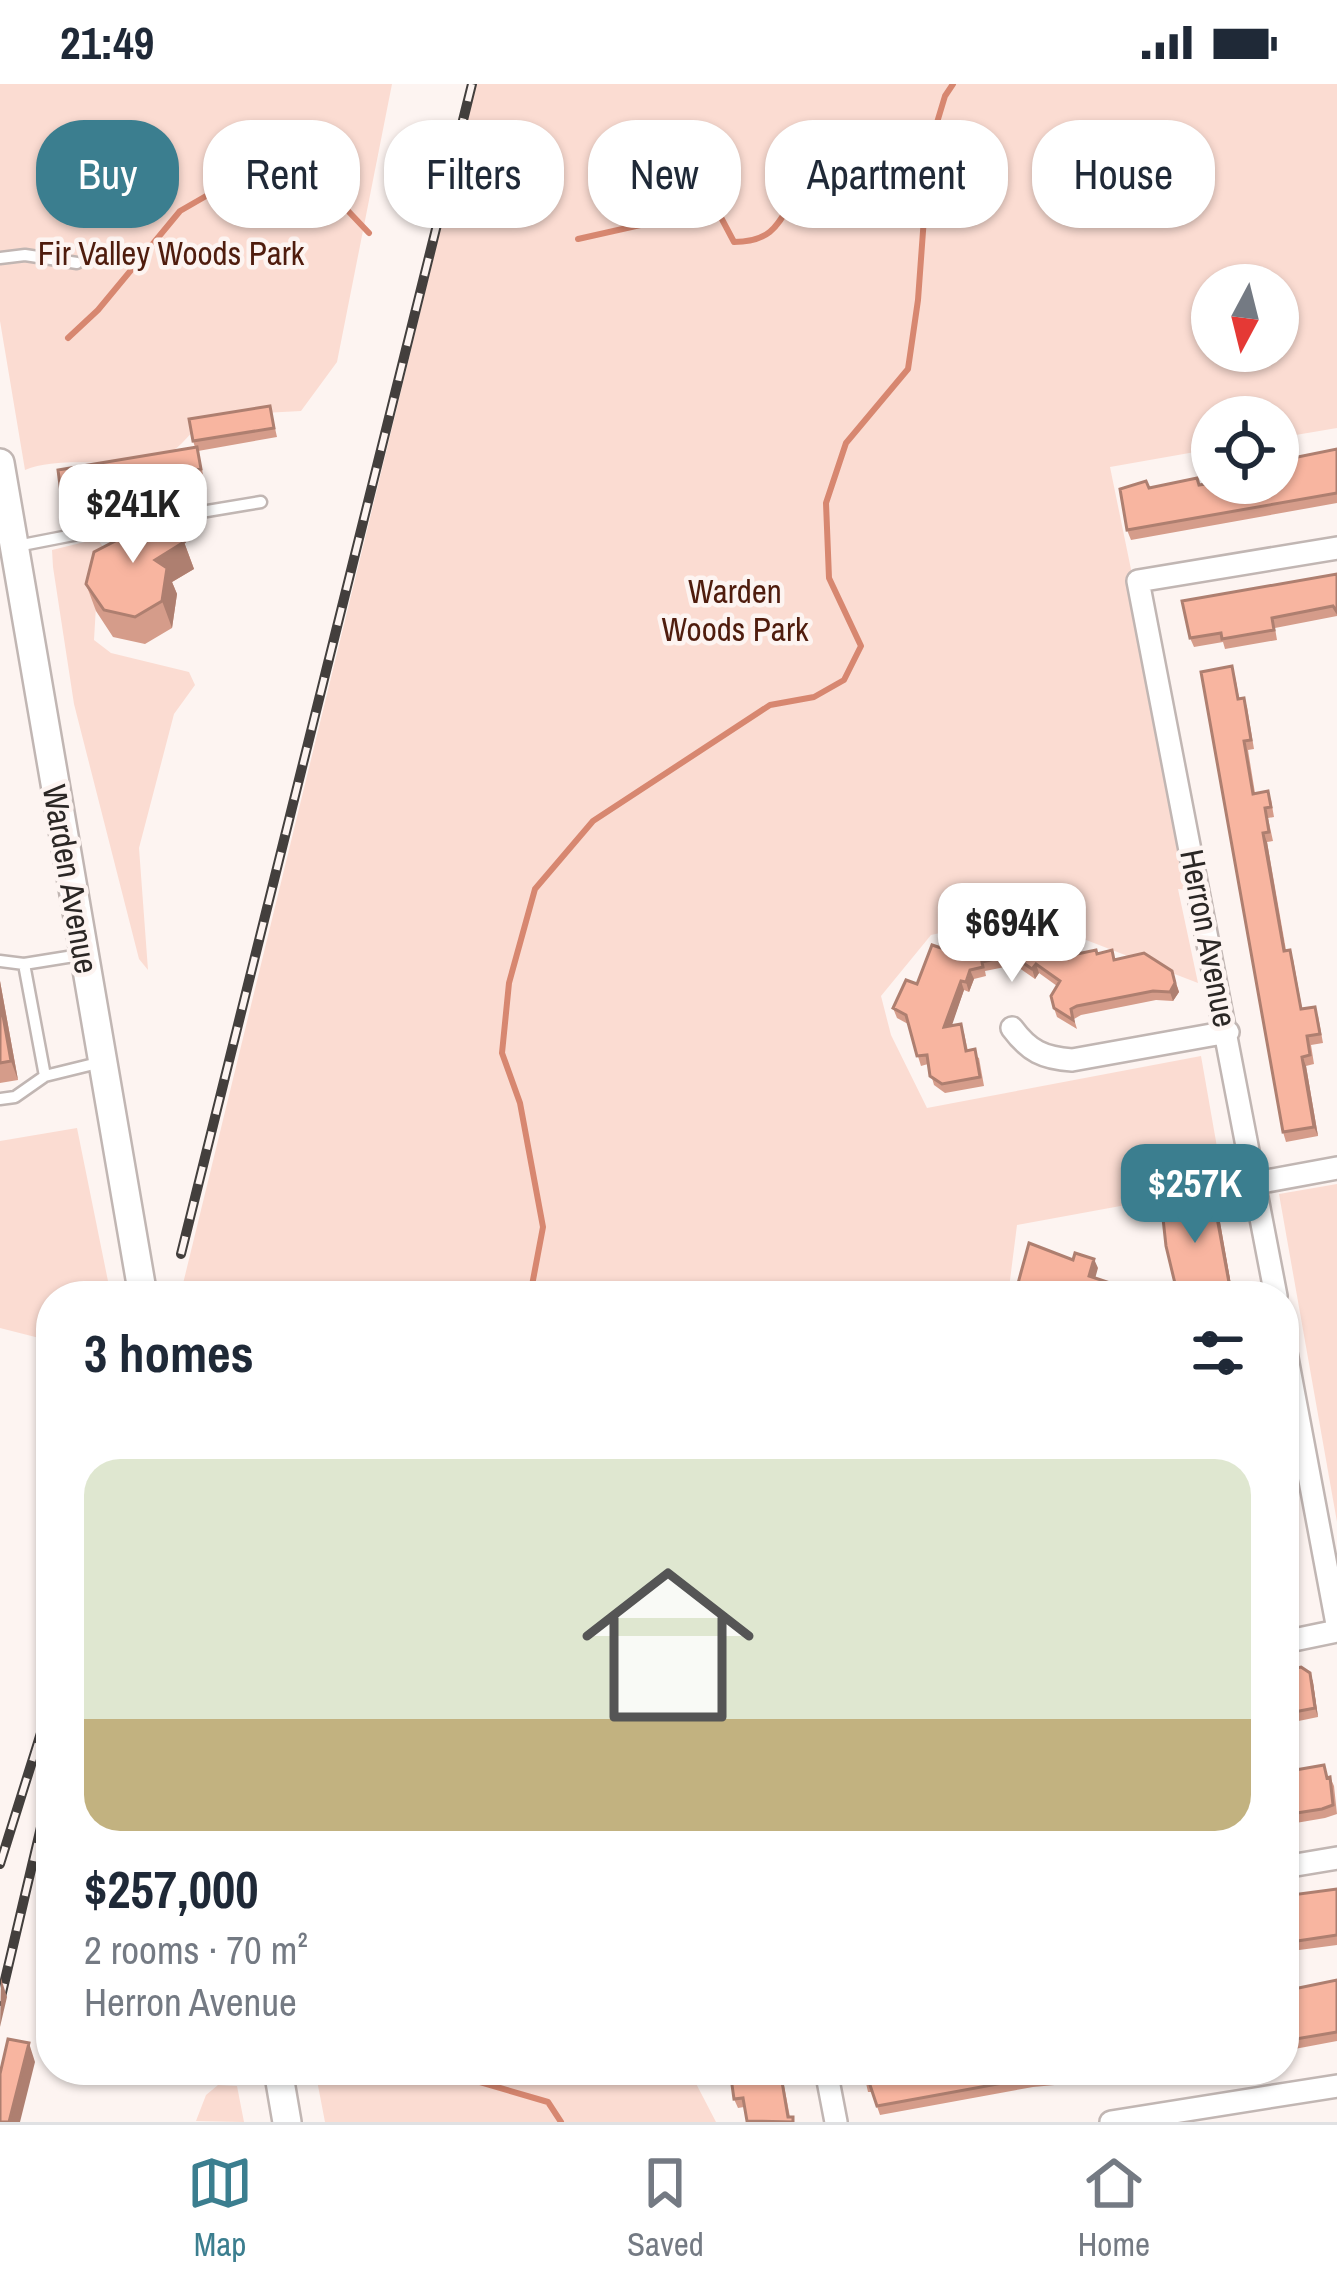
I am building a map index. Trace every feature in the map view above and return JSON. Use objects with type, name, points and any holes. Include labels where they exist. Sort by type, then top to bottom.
[{"type":"main road","name":"Warden Avenue","points":[[0,463],[140,1281]]},
{"type":"main road","points":[[280,2085],[286,2122]]},
{"type":"street","name":"Herron Avenue","points":[[1273,1281],[1138,581],[1337,548]]},
{"type":"street","points":[[1012,1028],[1025,1046],[1047,1058],[1072,1060],[1228,1032]]},
{"type":"street","points":[[1256,1183],[1337,1168]]},
{"type":"street","points":[[1299,1454],[1337,1628],[1299,1638]]},
{"type":"street","points":[[1299,1864],[1337,1858]]},
{"type":"street","points":[[829,2085],[836,2122]]},
{"type":"street","points":[[1111,2122],[1337,2086]]},
{"type":"lane","points":[[0,258],[25,256],[77,263]]},
{"type":"lane","points":[[14,547],[261,502]]},
{"type":"lane","points":[[0,961],[24,964],[83,955]]},
{"type":"lane","points":[[24,964],[45,1076]]},
{"type":"lane","points":[[0,1099],[14,1096],[45,1076],[103,1061]]},
{"type":"green space","name":"Fir Valley Woods Park","points":[[0,84],[392,84],[337,362],[301,411],[206,416],[173,451],[159,458],[61,463],[25,470],[0,321]]},
{"type":"green space","name":"Warden Woods Park","points":[[476,84],[1337,84],[1337,428],[1299,434],[1299,396],[1191,396],[1191,453],[1110,467],[1197,891],[1178,889],[1198,983],[1021,915],[931,935],[881,996],[891,1035],[927,1108],[1201,1056],[1224,1187],[1017,1225],[1010,1281],[184,1281],[441,228],[564,228],[564,120],[467,120]]},
{"type":"green space","points":[[97,539],[110,555],[97,589],[94,640],[111,653],[189,672],[195,685],[174,714],[139,848],[148,970],[139,959],[74,704],[53,567],[52,550]]},
{"type":"green space","points":[[77,1128],[108,1281],[36,1281],[36,1337],[0,1328],[0,1141]]},
{"type":"green space","points":[[1337,1184],[1337,1522],[1299,1307],[1299,1281],[1294,1281],[1279,1194]]},
{"type":"green space","points":[[218,2085],[237,2086],[244,2122],[196,2121],[206,2095]]},
{"type":"green space","points":[[318,2085],[697,2085],[716,2122],[325,2122]]},
{"type":"building","points":[[270,406],[274,428],[193,441],[189,419]]},
{"type":"building","points":[[197,447],[201,469],[61,493],[58,470]]},
{"type":"building","points":[[1337,449],[1337,493],[1299,500],[1299,457]]},
{"type":"building","points":[[1191,479],[1191,504],[1275,504],[1127,530],[1120,489],[1146,481],[1149,488]]},
{"type":"building","points":[[125,512],[152,513],[167,521],[184,542],[155,560],[167,568],[162,601],[135,617],[104,610],[86,584],[94,552],[117,540],[126,529]]},
{"type":"building","points":[[1337,574],[1337,612],[1333,606],[1272,618],[1274,630],[1222,639],[1221,633],[1190,638],[1182,601]]},
{"type":"building","points":[[1232,666],[1238,699],[1244,698],[1251,740],[1244,741],[1253,794],[1268,791],[1271,807],[1265,808],[1269,832],[1263,833],[1284,951],[1290,950],[1301,1009],[1315,1007],[1320,1034],[1307,1036],[1310,1055],[1302,1057],[1314,1127],[1283,1132],[1201,672]]},
{"type":"building","points":[[1021,918],[1027,946],[1042,925],[1055,928],[1071,940],[1058,958],[1096,950],[1097,954],[1112,950],[1114,960],[1144,953],[1172,971],[1175,983],[1170,992],[1077,1006],[1071,1009],[1073,1020],[1054,1008],[1051,996],[1060,981],[1036,964],[1032,969],[1012,955],[982,962],[983,967],[970,970],[966,982],[961,981],[944,1027],[961,1024],[966,1051],[975,1049],[980,1077],[942,1084],[930,1076],[927,1055],[917,1056],[906,1015],[893,1008],[906,980],[917,984],[932,945],[956,953],[950,928]]},
{"type":"building","points":[[0,999],[11,1061],[0,1063]]},
{"type":"building","points":[[1203,1193],[1213,1196],[1229,1281],[1174,1281],[1161,1200]]},
{"type":"building","points":[[1029,1243],[1073,1260],[1075,1253],[1094,1259],[1089,1276],[1104,1281],[1019,1281]]},
{"type":"building","points":[[1299,1667],[1310,1673],[1315,1708],[1299,1711]]},
{"type":"building","points":[[1324,1765],[1333,1805],[1299,1813],[1299,1769]]},
{"type":"building","points":[[1337,1889],[1337,1935],[1299,1941],[1299,1894]]},
{"type":"building","points":[[1337,1980],[1337,2032],[1299,2038],[1299,1988]]},
{"type":"building","points":[[8,2039],[29,2043],[9,2122],[0,2122],[0,2074]]},
{"type":"building","points":[[732,2085],[783,2085],[793,2122],[747,2121],[743,2098],[734,2099]]},
{"type":"building","points":[[870,2085],[992,2085],[877,2106]]},
{"type":"waterway","points":[[533,1281],[543,1227],[520,1103],[502,1053],[509,983],[535,889],[593,821],[770,705],[814,697],[844,680],[861,646],[829,578],[826,503],[846,443],[908,369],[929,149],[953,84]]},
{"type":"waterway","points":[[68,338],[98,310],[180,211],[213,192],[313,174],[369,233]]},
{"type":"waterway","points":[[578,239],[716,208],[734,242],[750,241],[774,228]]},
{"type":"waterway","points":[[490,2085],[548,2102],[561,2122]]},
{"type":"railway","points":[[181,1254],[472,84]]},
{"type":"railway","points":[[0,1864],[36,1749]]},
{"type":"railway","points":[[0,2001],[36,1848]]}]
